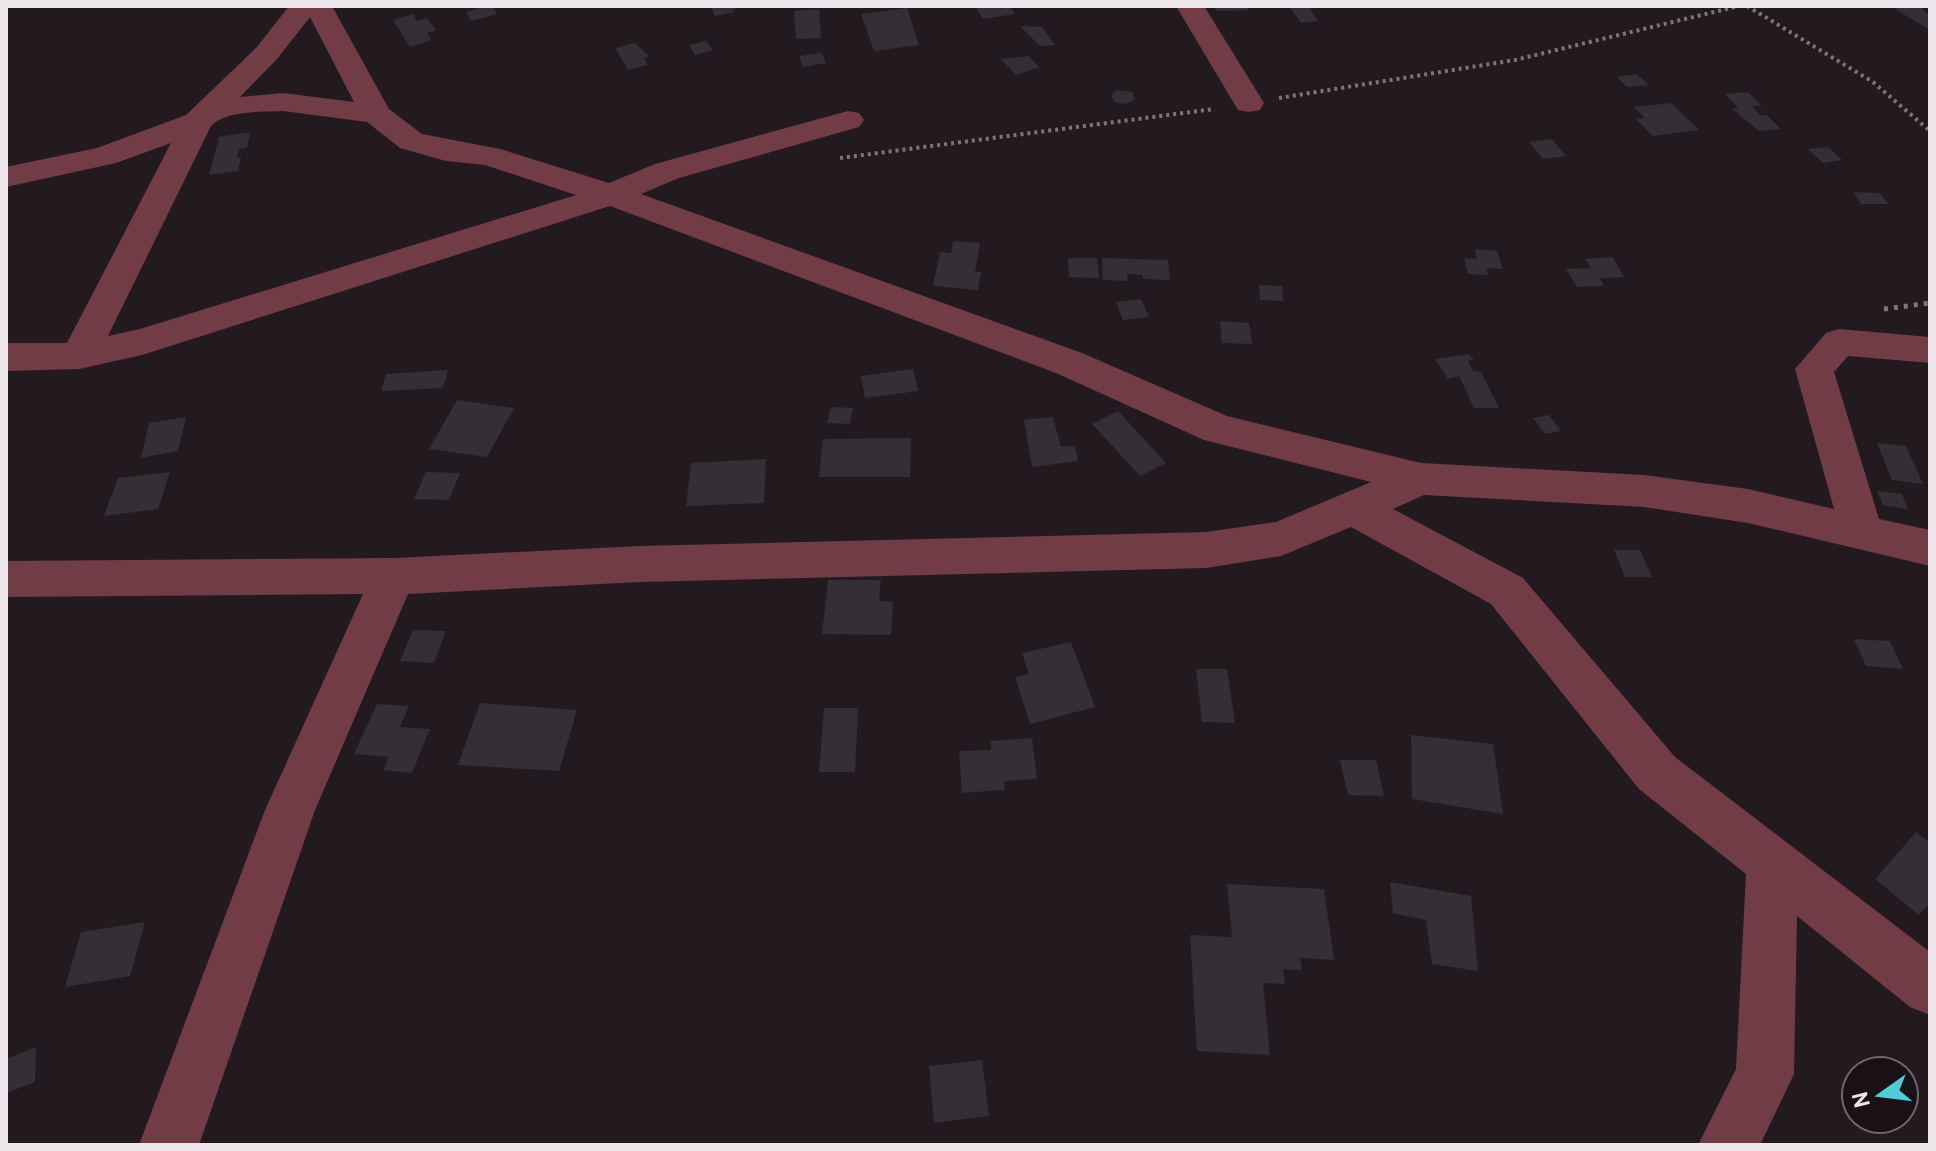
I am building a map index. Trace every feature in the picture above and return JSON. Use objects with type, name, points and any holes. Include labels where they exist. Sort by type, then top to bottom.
[{"type":"street","points":[[79,356],[200,118],[267,53],[304,6]]},
{"type":"street","points":[[318,6],[376,114],[411,141],[446,151],[489,156],[611,195],[1069,363],[1218,429],[1421,479],[1644,491],[1748,506],[1930,548]]},
{"type":"street","points":[[1190,6],[1249,103]]},
{"type":"street","points":[[6,177],[105,156],[200,118],[253,103],[305,102],[376,114]]},
{"type":"street","points":[[6,357],[79,356],[199,325],[611,195],[667,171],[848,120]]},
{"type":"street","points":[[1862,534],[1814,369],[1839,342],[1930,350]]},
{"type":"street","points":[[6,579],[394,576],[640,564],[1206,550],[1281,539],[1421,479]]},
{"type":"street","points":[[1353,508],[1507,591],[1657,773],[1930,987]]},
{"type":"street","points":[[169,1145],[290,810],[394,576]]},
{"type":"street","points":[[1728,1145],[1765,1074],[1772,866]]},
{"type":"path","points":[[1747,6],[1873,82],[1930,131]]},
{"type":"building","points":[[492,6],[497,14],[471,21],[466,12]]},
{"type":"building","points":[[711,6],[738,6],[739,8],[715,16]]},
{"type":"building","points":[[975,6],[1009,6],[1015,14],[983,19]]},
{"type":"building","points":[[1214,6],[1247,6],[1249,10],[1217,11]]},
{"type":"building","points":[[1289,6],[1308,6],[1318,21],[1301,23]]},
{"type":"building","points":[[1919,6],[1928,14],[1930,30],[1895,9]]},
{"type":"building","points":[[907,8],[919,45],[874,51],[861,14]]},
{"type":"building","points":[[819,9],[821,38],[796,39],[794,11]]},
{"type":"building","points":[[413,14],[417,21],[427,18],[436,30],[427,33],[431,40],[410,47],[393,20]]},
{"type":"building","points":[[1020,26],[1042,27],[1055,45],[1040,46]]},
{"type":"building","points":[[706,41],[713,50],[695,55],[689,45]]},
{"type":"building","points":[[635,43],[650,57],[644,58],[648,65],[628,70],[615,48]]},
{"type":"building","points":[[822,53],[826,63],[803,67],[799,56]]},
{"type":"building","points":[[1029,56],[1039,67],[1016,75],[1001,59]]},
{"type":"building","points":[[1636,74],[1649,85],[1627,87],[1617,77]]},
{"type":"building","points":[[1117,90],[1133,92],[1135,99],[1126,104],[1115,102],[1111,95]]},
{"type":"building","points":[[1748,92],[1762,106],[1752,106],[1760,115],[1767,115],[1781,129],[1759,131],[1732,109],[1738,108],[1725,94]]},
{"type":"building","points":[[1671,103],[1699,130],[1653,136],[1636,119],[1645,118],[1634,107]]},
{"type":"building","points":[[250,132],[247,148],[239,149],[238,171],[209,175],[219,137]]},
{"type":"building","points":[[1552,139],[1566,156],[1543,159],[1529,142]]},
{"type":"building","points":[[1828,147],[1842,160],[1823,163],[1808,149]]},
{"type":"building","points":[[1853,192],[1880,193],[1888,204],[1861,204]]},
{"type":"building","points":[[953,241],[980,243],[975,272],[981,272],[978,290],[933,286],[940,252],[951,253]]},
{"type":"building","points":[[1475,249],[1497,251],[1503,269],[1486,268],[1488,275],[1468,274],[1464,258],[1477,259]]},
{"type":"building","points":[[1613,257],[1624,277],[1600,278],[1604,286],[1577,287],[1566,269],[1591,268],[1585,259]]},
{"type":"building","points":[[1068,258],[1097,258],[1099,278],[1069,277]]},
{"type":"building","points":[[1102,258],[1168,260],[1170,280],[1143,279],[1142,275],[1127,274],[1128,281],[1103,280]]},
{"type":"building","points":[[1259,285],[1282,286],[1283,301],[1260,300]]},
{"type":"building","points":[[1141,299],[1149,317],[1123,320],[1116,302]]},
{"type":"building","points":[[1220,321],[1249,323],[1252,344],[1222,343]]},
{"type":"building","points":[[1469,354],[1474,360],[1468,361],[1473,371],[1481,372],[1499,408],[1474,408],[1459,376],[1448,379],[1435,359]]},
{"type":"building","points":[[913,369],[918,391],[865,398],[861,376]]},
{"type":"building","points":[[448,370],[443,388],[381,391],[386,374]]},
{"type":"building","points":[[457,400],[514,408],[487,457],[429,449]]},
{"type":"building","points":[[831,407],[853,408],[850,424],[827,423]]},
{"type":"building","points":[[1118,411],[1166,463],[1140,476],[1092,424]]},
{"type":"building","points":[[1549,415],[1561,431],[1545,434],[1533,418]]},
{"type":"building","points":[[186,417],[178,451],[141,458],[149,423]]},
{"type":"building","points":[[1053,417],[1061,447],[1075,446],[1078,461],[1032,467],[1024,420]]},
{"type":"building","points":[[911,438],[910,477],[819,477],[823,439]]},
{"type":"building","points":[[1877,443],[1906,446],[1923,484],[1892,480]]},
{"type":"building","points":[[766,459],[764,503],[686,506],[691,463]]},
{"type":"building","points":[[170,472],[158,509],[104,516],[118,478]]},
{"type":"building","points":[[426,472],[460,473],[449,500],[414,499]]},
{"type":"building","points":[[1877,491],[1902,494],[1908,509],[1883,505]]},
{"type":"building","points":[[1614,550],[1640,550],[1652,577],[1625,577]]},
{"type":"building","points":[[828,580],[881,580],[879,601],[893,602],[891,635],[822,634]]},
{"type":"building","points":[[413,630],[446,631],[434,663],[400,661]]},
{"type":"building","points":[[1854,639],[1890,641],[1903,669],[1866,666]]},
{"type":"building","points":[[1071,642],[1095,707],[1030,724],[1015,677],[1029,674],[1022,653]]},
{"type":"building","points":[[1196,669],[1227,669],[1235,723],[1202,722]]},
{"type":"building","points":[[480,703],[577,710],[559,771],[458,765]]},
{"type":"building","points":[[377,704],[409,706],[400,727],[430,729],[412,773],[383,770],[389,757],[354,754]]},
{"type":"building","points":[[824,708],[858,708],[855,772],[819,772]]},
{"type":"building","points":[[1411,735],[1493,744],[1503,814],[1412,799]]},
{"type":"building","points":[[1032,738],[1037,779],[1004,781],[1005,790],[962,793],[959,751],[991,750],[991,741]]},
{"type":"building","points":[[1340,760],[1376,760],[1384,796],[1348,795]]},
{"type":"building","points":[[1916,832],[1930,843],[1930,903],[1919,915],[1875,879]]},
{"type":"building","points":[[1390,882],[1471,896],[1478,971],[1432,964],[1426,920],[1393,913]]},
{"type":"building","points":[[1227,884],[1324,889],[1334,960],[1300,958],[1302,970],[1283,969],[1285,984],[1263,983],[1270,1055],[1197,1051],[1190,935],[1232,937]]},
{"type":"building","points":[[145,922],[130,976],[65,987],[81,932]]},
{"type":"building","points":[[36,1047],[35,1082],[6,1093],[6,1059]]},
{"type":"building","points":[[982,1060],[989,1116],[934,1123],[929,1066]]}]
